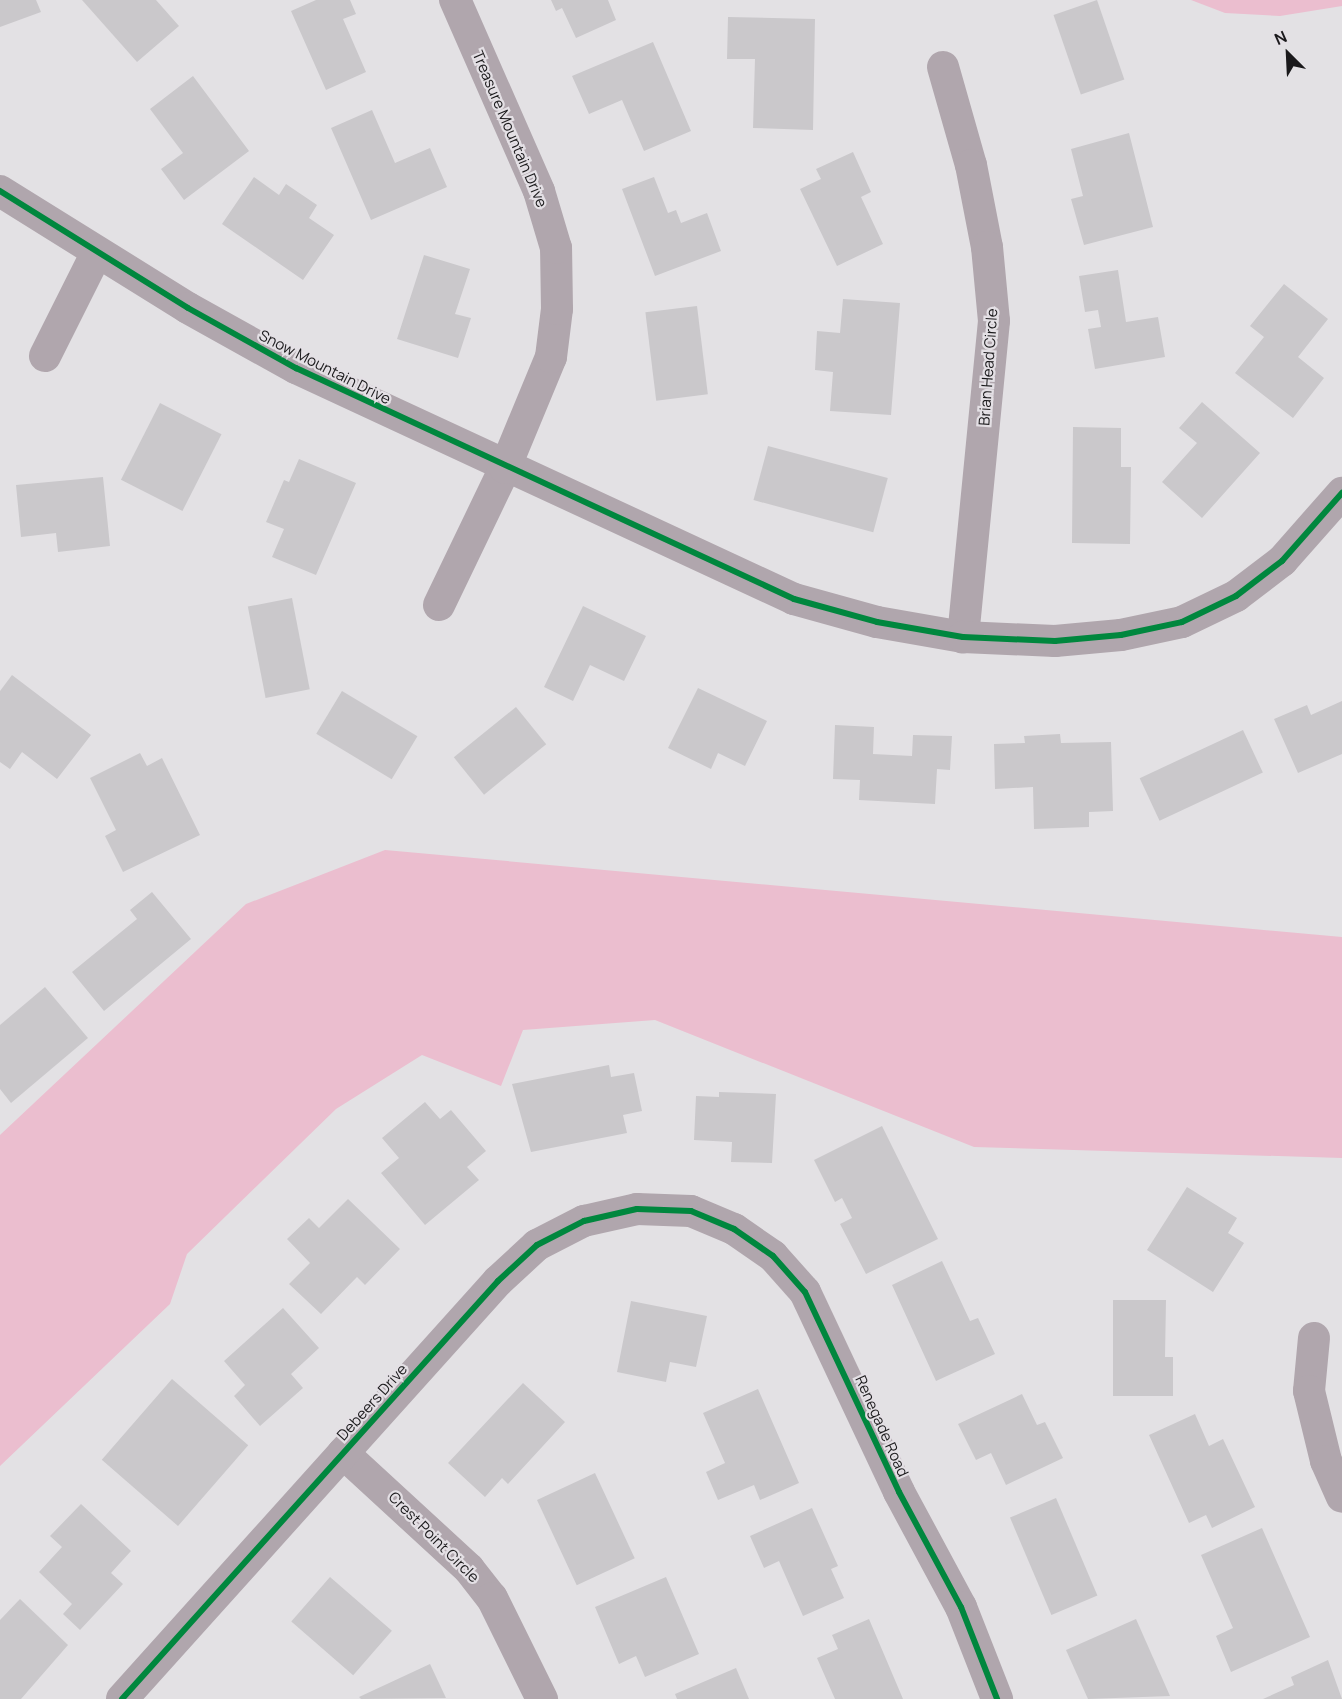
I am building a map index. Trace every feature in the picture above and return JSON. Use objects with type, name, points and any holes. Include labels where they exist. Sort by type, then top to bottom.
[{"type":"street","name":"Treasure Mountain Drive","points":[[439,604],[505,468],[551,357],[558,309],[556,248],[539,191],[455,0]]},
{"type":"street","name":"Brian Head Circle","points":[[943,67],[971,165],[987,247],[994,321],[963,637]]},
{"type":"street","name":"Snow Mountain Drive","points":[[0,191],[97,252],[296,368],[505,468],[794,600],[878,622],[963,637],[1055,641],[1121,635],[1182,622],[1236,596],[1332,525],[1342,493]]},
{"type":"street","points":[[45,356],[97,252]]},
{"type":"street","name":"Debeers Drive","points":[[122,1699],[498,1281],[537,1245],[584,1221],[637,1209],[691,1211]]},
{"type":"street","name":"Renegade Road","points":[[691,1211],[734,1229],[773,1257],[805,1292],[899,1492],[961,1606],[997,1699]]},
{"type":"street","points":[[1314,1338],[1309,1391],[1326,1461],[1342,1497]]},
{"type":"street","name":"Crest Point Circle","points":[[343,1453],[469,1569],[492,1598],[542,1699]]},
{"type":"shaded area","points":[[1191,0],[1342,0],[1342,6],[1280,16],[1225,13]]},
{"type":"shaded area","points":[[385,850],[1342,937],[1342,1158],[974,1147],[655,1020],[523,1030],[501,1086],[422,1055],[336,1109],[187,1254],[170,1304],[0,1466],[0,1135],[246,904]]},
{"type":"building","points":[[0,0],[36,0],[41,12],[0,27]]},
{"type":"building","points":[[82,0],[156,0],[179,26],[137,62]]},
{"type":"building","points":[[316,0],[350,0],[356,14],[343,19],[366,72],[326,90],[291,11]]},
{"type":"building","points":[[551,0],[608,0],[616,20],[576,38],[562,8],[556,11]]},
{"type":"building","points":[[1097,0],[1124,79],[1081,94],[1054,15]]},
{"type":"building","points":[[728,17],[815,19],[813,130],[753,128],[755,59],[727,59]]},
{"type":"building","points":[[653,42],[691,131],[644,151],[622,100],[589,114],[572,76]]},
{"type":"building","points":[[193,76],[249,151],[184,200],[161,169],[183,153],[150,109]]},
{"type":"building","points":[[372,110],[395,163],[430,148],[447,187],[371,220],[331,128]]},
{"type":"building","points":[[1129,133],[1153,227],[1084,245],[1071,199],[1083,196],[1071,149]]},
{"type":"building","points":[[853,152],[871,192],[861,197],[883,244],[837,266],[800,189],[821,179],[816,169]]},
{"type":"building","points":[[254,177],[279,195],[286,184],[317,205],[309,218],[334,235],[303,280],[222,224]]},
{"type":"building","points":[[654,177],[668,213],[676,210],[681,223],[707,213],[721,251],[655,276],[622,189]]},
{"type":"building","points":[[424,255],[470,269],[455,314],[471,318],[458,358],[397,339]]},
{"type":"building","points":[[1118,270],[1126,322],[1158,317],[1165,357],[1095,369],[1088,329],[1101,327],[1098,310],[1085,312],[1079,276]]},
{"type":"building","points":[[1284,284],[1328,319],[1298,357],[1324,378],[1293,418],[1235,373],[1264,337],[1250,326]]},
{"type":"building","points":[[843,299],[900,303],[891,415],[830,411],[833,372],[815,370],[817,331],[840,333]]},
{"type":"building","points":[[697,306],[708,394],[656,401],[645,312]]},
{"type":"building","points":[[1202,402],[1260,453],[1202,518],[1162,482],[1197,443],[1179,428]]},
{"type":"building","points":[[160,403],[221,434],[182,511],[121,480]]},
{"type":"building","points":[[1073,427],[1121,428],[1121,467],[1131,467],[1130,544],[1072,543]]},
{"type":"building","points":[[768,446],[888,478],[873,532],[754,500]]},
{"type":"building","points":[[299,459],[356,483],[316,575],[272,557],[284,529],[266,522],[284,480],[289,482]]},
{"type":"building","points":[[103,477],[110,546],[58,552],[56,533],[21,537],[16,485]]},
{"type":"building","points":[[292,598],[310,689],[266,698],[248,607]]},
{"type":"building","points":[[583,606],[646,636],[624,681],[590,665],[573,701],[544,687]]},
{"type":"building","points":[[12,675],[91,735],[57,779],[22,752],[10,769],[0,762],[0,691]]},
{"type":"building","points":[[698,688],[767,721],[745,766],[718,753],[711,769],[668,748]]},
{"type":"building","points":[[342,691],[417,736],[392,779],[316,734]]},
{"type":"building","points":[[1342,701],[1342,754],[1298,773],[1274,719],[1307,705],[1311,715]]},
{"type":"building","points":[[516,707],[546,744],[484,795],[454,757]]},
{"type":"building","points":[[835,725],[874,727],[873,754],[912,756],[913,735],[952,736],[950,770],[937,769],[935,804],[859,800],[860,780],[833,779]]},
{"type":"building","points":[[1243,730],[1263,773],[1160,821],[1140,778]]},
{"type":"building","points":[[1060,734],[1061,743],[1111,742],[1113,811],[1089,812],[1089,827],[1034,829],[1033,787],[995,789],[994,744],[1025,743],[1024,736]]},
{"type":"building","points":[[140,753],[147,766],[162,758],[200,835],[123,872],[105,836],[116,830],[90,778]]},
{"type":"building","points":[[152,892],[191,939],[104,1011],[72,972],[137,919],[130,910]]},
{"type":"building","points":[[45,987],[88,1038],[11,1103],[0,1089],[0,1025]]},
{"type":"building","points":[[609,1065],[611,1077],[634,1073],[642,1111],[623,1115],[627,1133],[531,1152],[512,1084]]},
{"type":"building","points":[[719,1092],[776,1094],[772,1163],[731,1162],[732,1142],[694,1140],[696,1096],[719,1097]]},
{"type":"building","points":[[425,1102],[440,1119],[451,1110],[486,1151],[467,1167],[479,1180],[425,1225],[381,1173],[399,1158],[382,1138]]},
{"type":"building","points":[[882,1126],[938,1239],[866,1274],[840,1224],[852,1218],[842,1198],[835,1202],[814,1160]]},
{"type":"building","points":[[1187,1187],[1237,1218],[1228,1233],[1244,1243],[1213,1292],[1147,1250]]},
{"type":"building","points":[[348,1199],[400,1249],[365,1285],[357,1277],[321,1314],[289,1284],[310,1263],[287,1239],[309,1218],[319,1228]]},
{"type":"building","points":[[942,1261],[970,1321],[978,1318],[995,1354],[936,1381],[892,1285]]},
{"type":"building","points":[[1113,1300],[1166,1300],[1165,1357],[1173,1357],[1173,1396],[1113,1396]]},
{"type":"building","points":[[631,1301],[707,1316],[696,1367],[670,1362],[666,1382],[617,1372]]},
{"type":"building","points":[[283,1308],[319,1348],[291,1374],[303,1388],[260,1426],[234,1396],[245,1385],[224,1361]]},
{"type":"building","points":[[172,1379],[248,1445],[178,1526],[102,1460]]},
{"type":"building","points":[[523,1383],[565,1422],[508,1484],[502,1478],[485,1497],[448,1463]]},
{"type":"building","points":[[758,1389],[799,1483],[760,1500],[754,1485],[718,1500],[706,1472],[725,1463],[703,1413]]},
{"type":"building","points":[[1022,1394],[1037,1425],[1045,1422],[1063,1458],[1006,1485],[991,1453],[976,1460],[958,1424]]},
{"type":"building","points":[[1195,1414],[1209,1446],[1223,1439],[1255,1507],[1212,1528],[1206,1515],[1189,1523],[1149,1435]]},
{"type":"building","points":[[595,1473],[635,1558],[577,1585],[537,1500]]},
{"type":"building","points":[[1056,1498],[1097,1596],[1051,1615],[1010,1518]]},
{"type":"building","points":[[81,1504],[131,1551],[111,1573],[123,1584],[80,1630],[63,1614],[72,1604],[39,1572],[62,1547],[50,1536]]},
{"type":"building","points":[[812,1508],[838,1566],[831,1569],[844,1598],[803,1616],[779,1561],[764,1568],[750,1536]]},
{"type":"building","points":[[1262,1528],[1310,1637],[1231,1672],[1216,1636],[1233,1628],[1201,1555]]},
{"type":"building","points":[[330,1577],[392,1631],[353,1675],[291,1622]]},
{"type":"building","points":[[666,1577],[699,1654],[645,1677],[636,1656],[619,1664],[595,1607]]},
{"type":"building","points":[[20,1599],[68,1645],[21,1699],[0,1699],[0,1620]]},
{"type":"building","points":[[869,1619],[903,1699],[835,1699],[817,1658],[838,1649],[832,1635]]},
{"type":"building","points":[[1136,1619],[1170,1696],[1088,1699],[1066,1650]]},
{"type":"building","points":[[1328,1660],[1342,1699],[1263,1699],[1294,1685],[1291,1677]]},
{"type":"building","points":[[430,1664],[446,1698],[361,1699],[359,1697]]},
{"type":"building","points":[[736,1668],[749,1699],[677,1699],[675,1694]]},
{"type":"cycle path","points":[[0,191],[188,308],[296,368],[794,599],[877,622],[963,637],[1055,641],[1121,635],[1182,622],[1236,596],[1282,561],[1342,493]]},
{"type":"cycle path","points":[[122,1699],[498,1281],[537,1245],[584,1221],[637,1209],[691,1211],[734,1229],[773,1256],[805,1292],[899,1492],[961,1607],[997,1699]]}]
